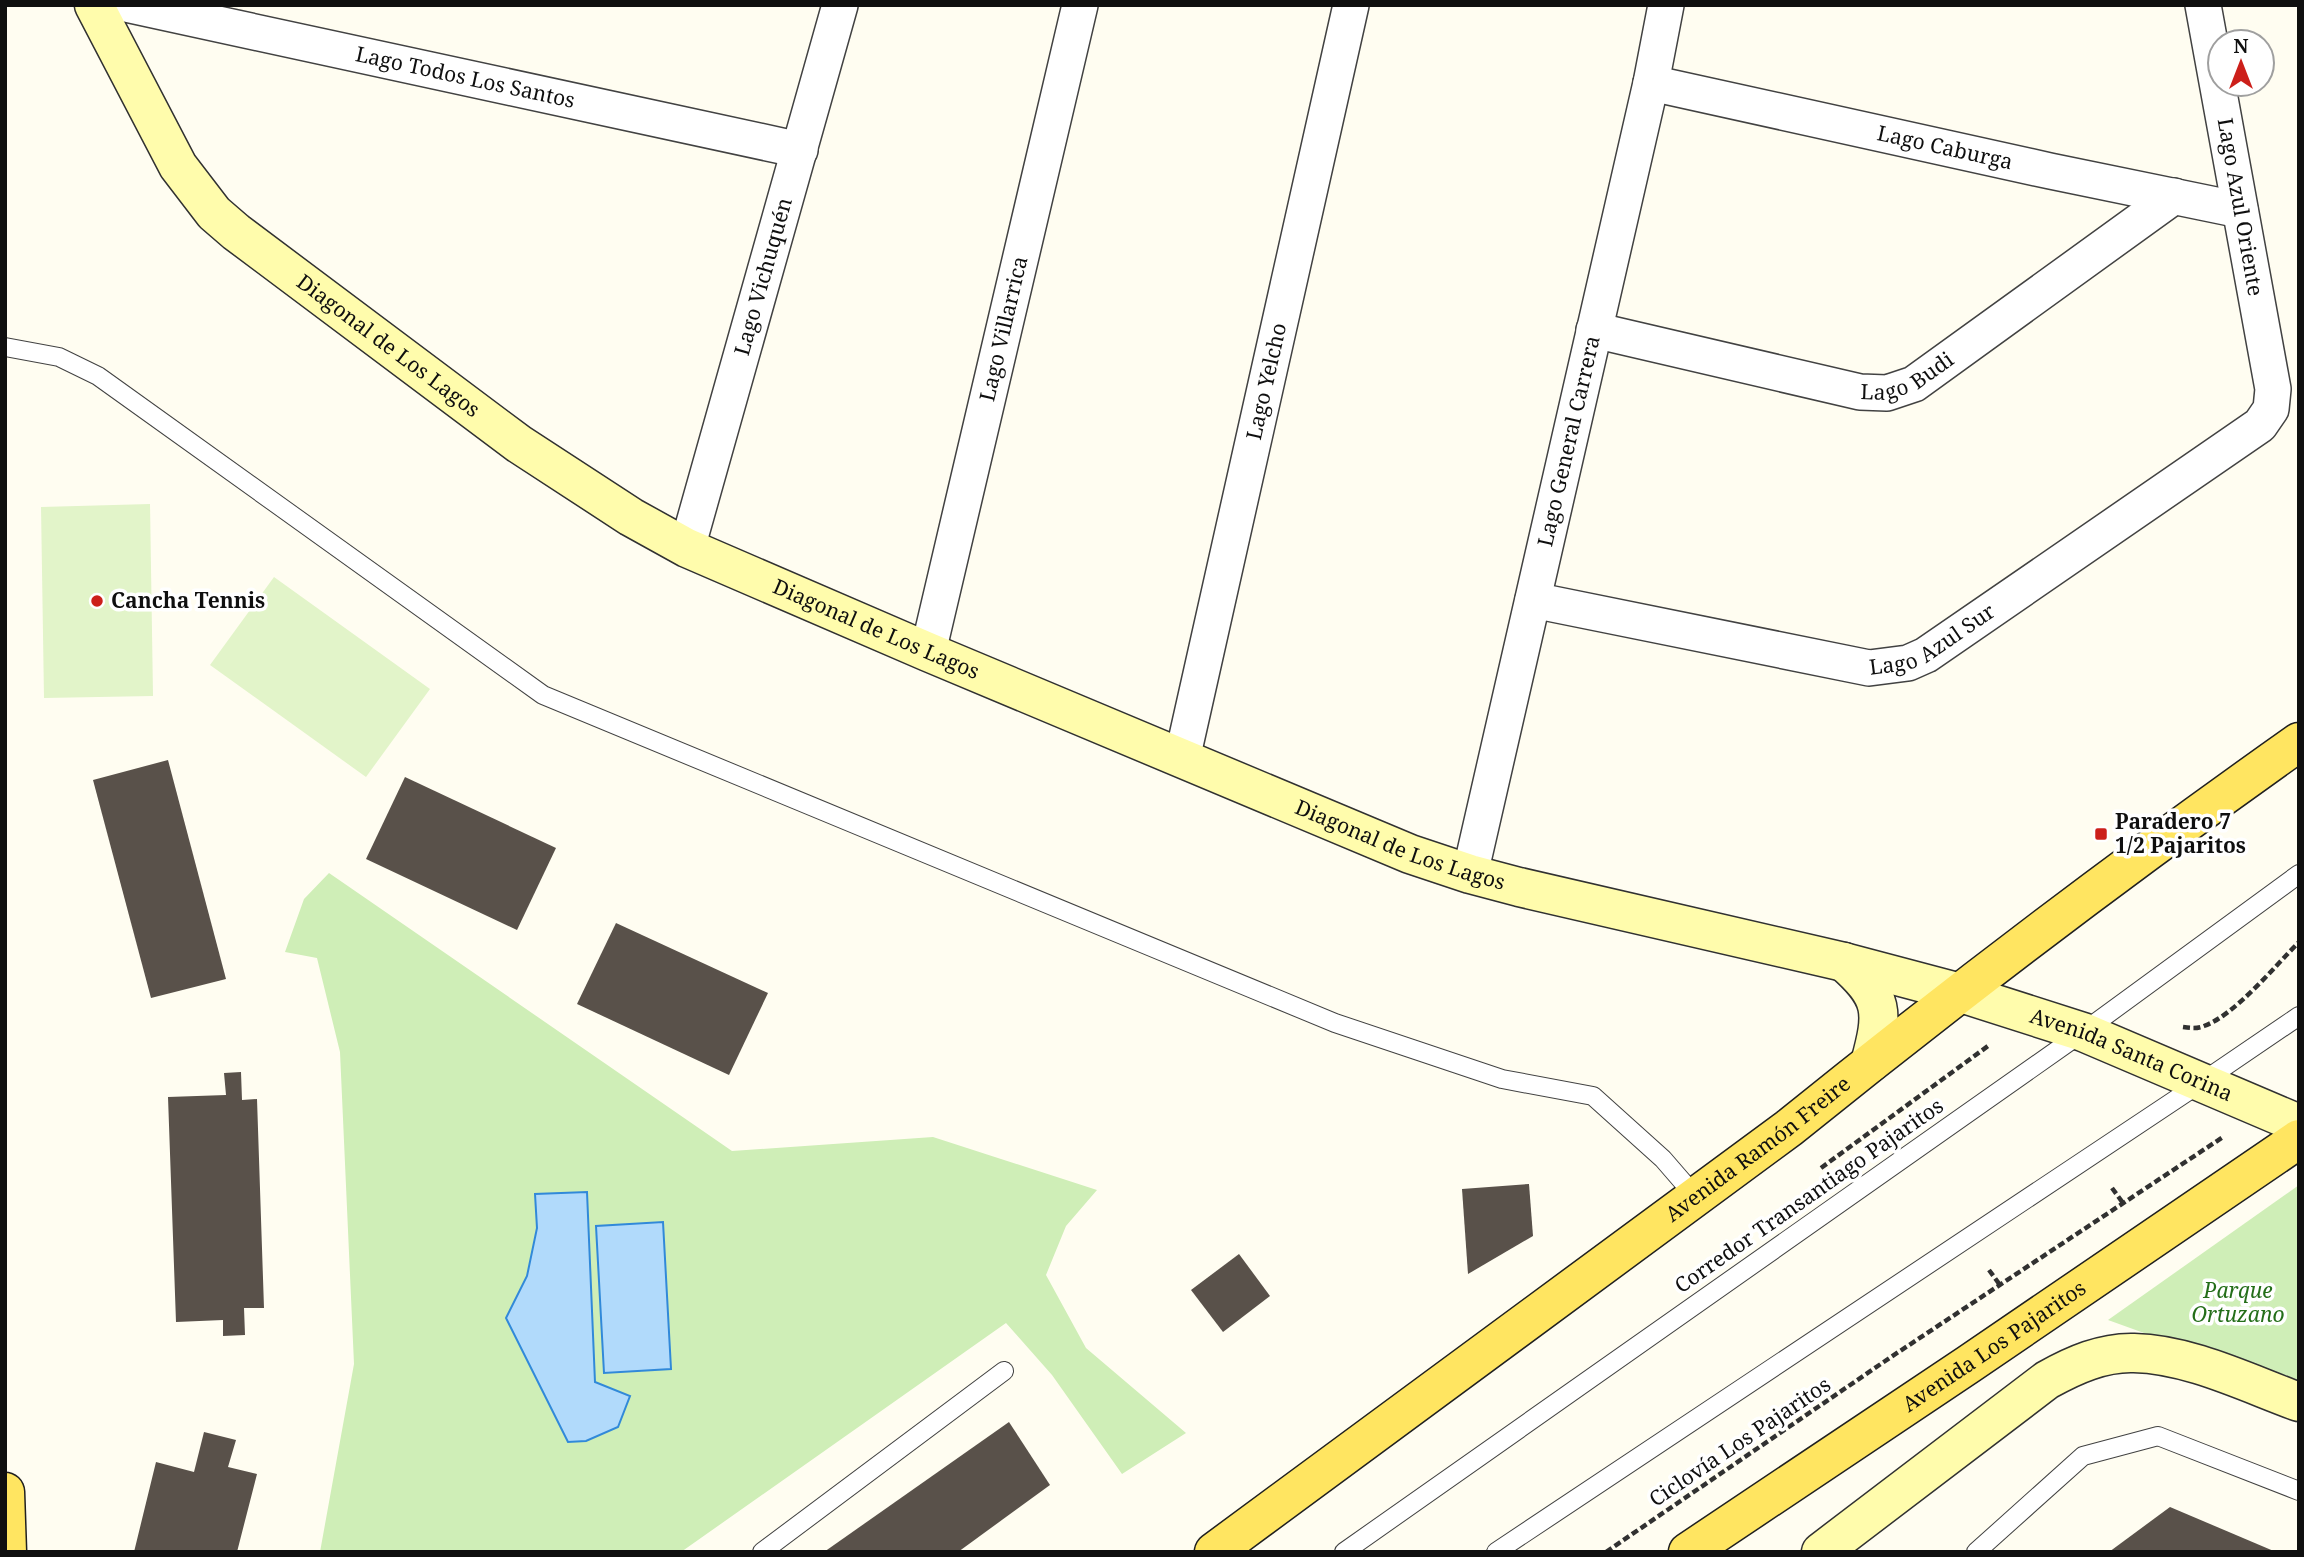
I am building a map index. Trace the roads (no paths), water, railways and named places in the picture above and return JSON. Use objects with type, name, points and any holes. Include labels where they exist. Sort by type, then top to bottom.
[{"type":"main road","name":"Diagonal de Los Lagos","points":[[94,5],[178,166],[214,213],[519,444],[587,490],[687,548],[1351,831],[1471,874],[1844,962],[1961,993]]},
{"type":"main road","name":"Avenida Ramón Freire","points":[[1214,1552],[1789,1128],[2117,873],[2299,742]]},
{"type":"main road","points":[[1844,962],[1870,987],[1876,1000],[1877,1036],[1870,1063]]},
{"type":"main road","name":"Avenida Santa Corina","points":[[1961,993],[2083,1032],[2299,1124]]},
{"type":"main road","name":"Avenida Los Pajaritos","points":[[1688,1552],[2299,1139]]},
{"type":"main road","points":[[1821,1552],[2047,1380],[2087,1360],[2133,1353],[2171,1357],[2299,1402]]},
{"type":"main road","points":[[5,1492],[7,1552]]},
{"type":"street","name":"Lago Todos Los Santos","points":[[130,5],[800,150]]},
{"type":"street","name":"Lago Vichuquén","points":[[687,548],[840,5]]},
{"type":"street","name":"Lago Villarrica","points":[[928,652],[1080,5]]},
{"type":"street","name":"Lago Yelcho","points":[[1182,759],[1350,5]]},
{"type":"street","name":"Lago General Carrera","points":[[1471,874],[1651,83],[1666,5]]},
{"type":"street","name":"Lago Azul Oriente","points":[[2203,5],[2273,389],[2271,409]]},
{"type":"street","name":"Lago Caburga","points":[[1651,83],[2240,210]]},
{"type":"street","name":"Lago Budi","points":[[1594,330],[1860,392],[1887,393],[1914,384],[2174,196]]},
{"type":"street","name":"Lago Azul Sur","points":[[1533,600],[1869,668],[1908,663],[1927,655],[2260,425],[2271,409]]},
{"type":"lane","points":[[5,347],[60,357],[98,376],[543,695],[1335,1023],[1502,1079],[1593,1096],[1663,1158],[1695,1196]]},
{"type":"lane","name":"Corredor Transantiago Pajaritos","points":[[1344,1552],[2083,1032],[2299,874]]},
{"type":"lane","points":[[1496,1552],[2299,1016]]},
{"type":"lane","points":[[762,1552],[1004,1371]]},
{"type":"lane","points":[[1976,1552],[2083,1456],[2158,1436],[2299,1491]]},
{"type":"water","points":[[587,1192],[595,1382],[630,1396],[618,1427],[586,1441],[568,1442],[506,1318],[527,1276],[537,1228],[535,1194]]},
{"type":"water","points":[[663,1222],[671,1369],[604,1373],[596,1226]]},
{"type":"place","name":"Cancha Tennis","points":[[97,601]]},
{"type":"place","name":"Paradero 7 1/2 Pajaritos","points":[[2101,834]]},
{"type":"park label","name":"Parque Ortuzano","points":[[2238,1303]]}]
